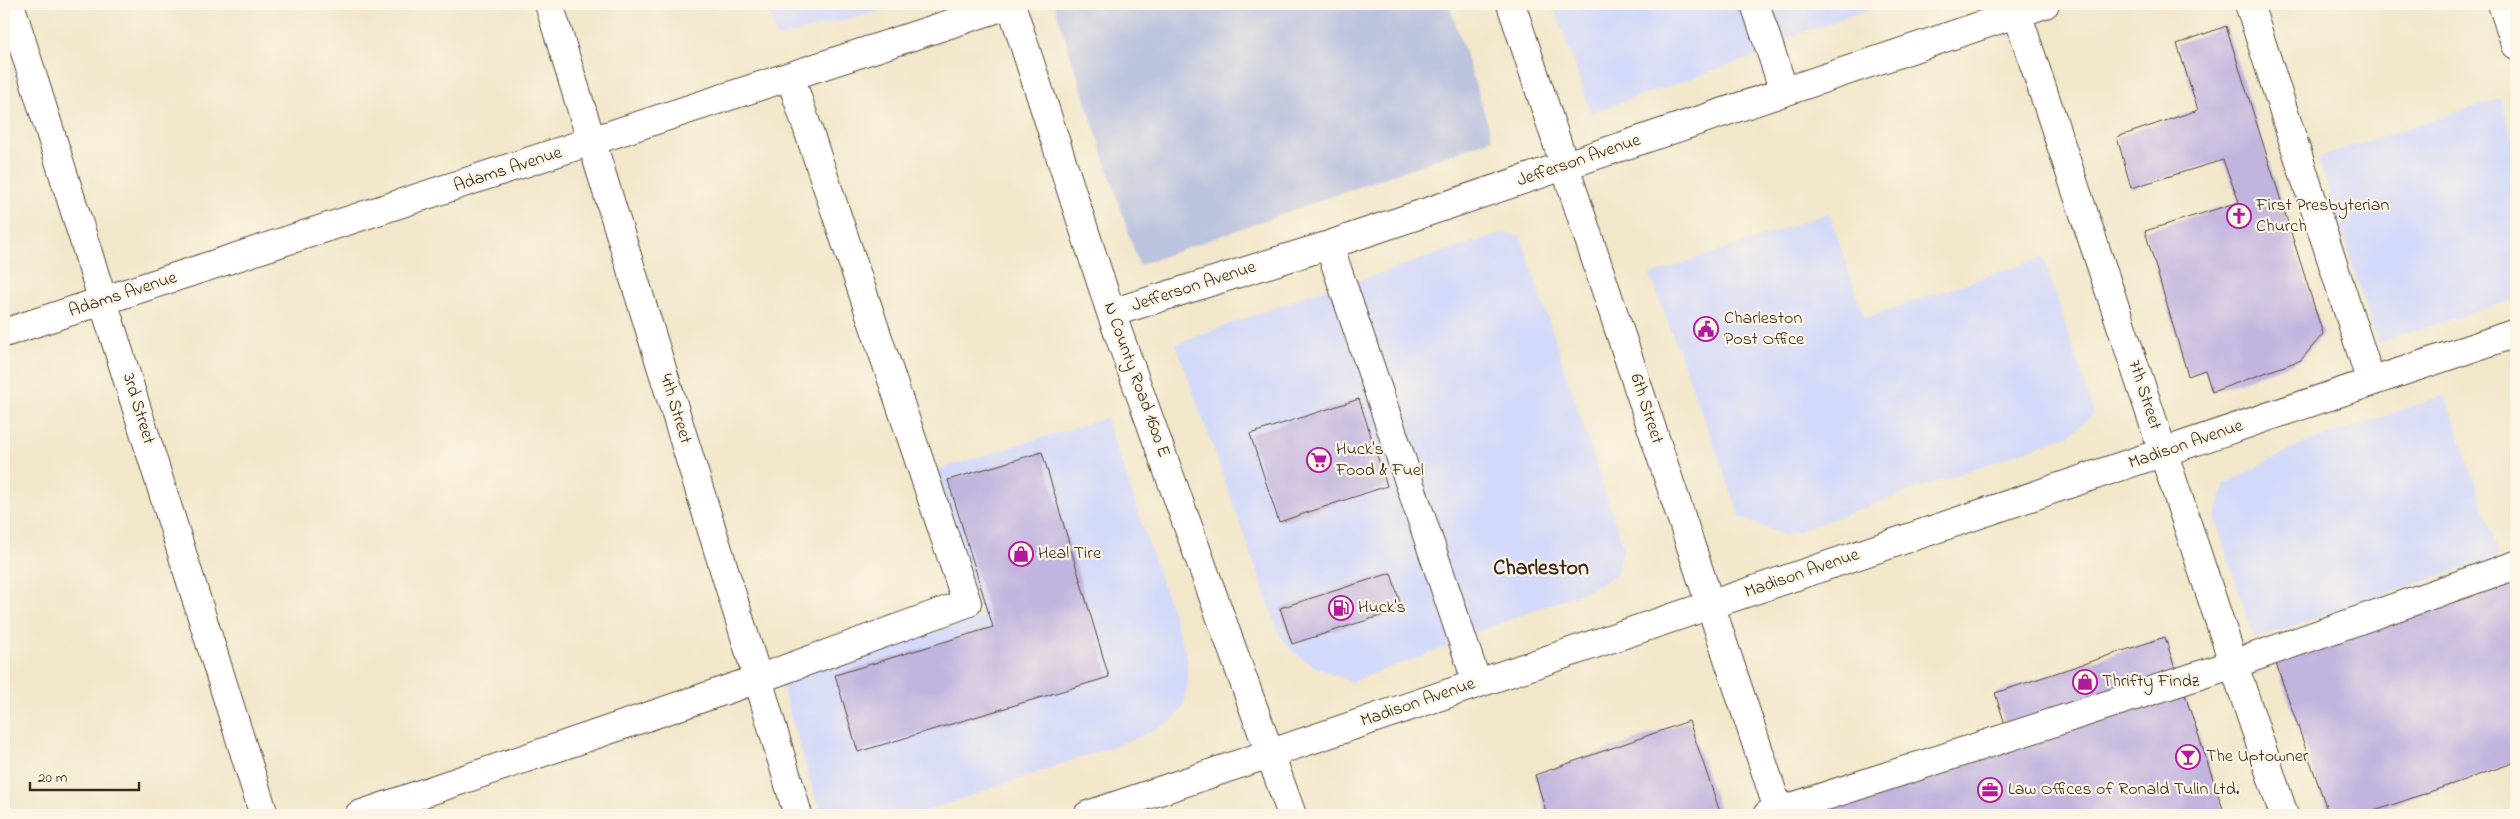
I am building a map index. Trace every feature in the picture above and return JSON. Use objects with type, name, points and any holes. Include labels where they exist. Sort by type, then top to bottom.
[{"type":"street","name":"3rd Street","points":[[10,4],[105,301],[264,815]]},
{"type":"street","name":"4th Street","points":[[549,4],[758,679],[798,815]]},
{"type":"street","name":"Adams Avenue","points":[[4,333],[1011,4]]},
{"type":"street","name":"N County Road 1600 E","points":[[1011,4],[1111,313],[1272,753],[1292,815]]},
{"type":"street","name":"6th Street","points":[[1511,4],[1710,605],[1775,814]]},
{"type":"street","points":[[1755,4],[1784,92]]},
{"type":"street","name":"Jefferson Avenue","points":[[1111,313],[1329,245],[1784,92],[2016,8],[2045,4]]},
{"type":"street","points":[[2249,4],[2371,382]]},
{"type":"street","points":[[2502,4],[2516,45]]},
{"type":"street","name":"7th Street","points":[[2016,8],[2284,815]]},
{"type":"street","points":[[359,815],[758,679],[967,603],[790,76]]},
{"type":"street","points":[[1329,245],[1477,683]]},
{"type":"street","name":"Madison Avenue","points":[[1088,815],[2516,333]]},
{"type":"street","points":[[1775,814],[2234,664],[2516,565]]},
{"type":"shaded area","points":[[766,4],[906,4],[777,38]]},
{"type":"shaded area","points":[[1054,4],[1449,4],[1493,139],[1139,265]]},
{"type":"shaded area","points":[[1553,4],[1741,4],[1759,55],[1591,113]]},
{"type":"shaded area","points":[[1769,4],[1884,4],[1782,40]]},
{"type":"shaded area","points":[[2500,98],[2516,149],[2516,299],[2377,343],[2318,157]]},
{"type":"shaded area","points":[[1829,213],[1865,318],[2044,257],[2094,414],[2069,435],[1785,536],[1741,518],[1650,275]]},
{"type":"shaded area","points":[[1501,233],[1521,236],[1624,549],[1616,575],[1584,592],[1468,635],[1354,282]]},
{"type":"shaded area","points":[[1333,286],[1455,644],[1351,682],[1316,667],[1293,652],[1280,636],[1176,344]]},
{"type":"shaded area","points":[[2445,395],[2500,556],[2254,639],[2215,518],[2225,484],[2297,446]]},
{"type":"shaded area","points":[[1106,418],[1187,656],[1188,683],[1183,707],[1172,721],[1137,738],[915,815],[826,815],[816,800],[780,680],[982,617],[937,470]]},
{"type":"building","name":"First Presbyterian Church","points":[[2226,26],[2323,334],[2301,360],[2212,392],[2205,370],[2188,376],[2145,231],[2239,202],[2223,160],[2131,188],[2117,137],[2198,110],[2177,44]]},
{"type":"building","name":"Huck's Food & Fuel","points":[[1359,399],[1387,486],[1279,522],[1250,434]]},
{"type":"building","name":"Heal Tire","points":[[1042,452],[1109,677],[858,752],[835,675],[993,627],[948,480]]},
{"type":"building","name":"Huck's","points":[[1391,573],[1402,609],[1292,644],[1280,608]]},
{"type":"building","points":[[2516,574],[2516,762],[2363,815],[2329,815],[2274,658]]},
{"type":"building","name":"Thrifty Findz","points":[[2165,637],[2176,672],[2006,727],[1995,693]]},
{"type":"building","points":[[2183,689],[2225,815],[1817,815],[1816,811]]},
{"type":"building","points":[[1689,721],[1721,815],[1547,815],[1535,775]]},
{"type":"place","name":"First Presbyterian Church","points":[[2239,216]]},
{"type":"place","name":"Charleston Post Office","points":[[1706,329]]},
{"type":"place","name":"Huck's Food & Fuel","points":[[1319,460]]},
{"type":"place","name":"Heal Tire","points":[[1021,554]]},
{"type":"place","name":"Huck's","points":[[1341,608]]},
{"type":"place","name":"Thrifty Findz","points":[[2085,682]]},
{"type":"place","name":"The Uptowner","points":[[2188,757]]},
{"type":"place","name":"Law Offices of Ronald Tulin Ltd.","points":[[1990,790]]},
{"type":"district","name":"Charleston","points":[[1541,569]]}]
